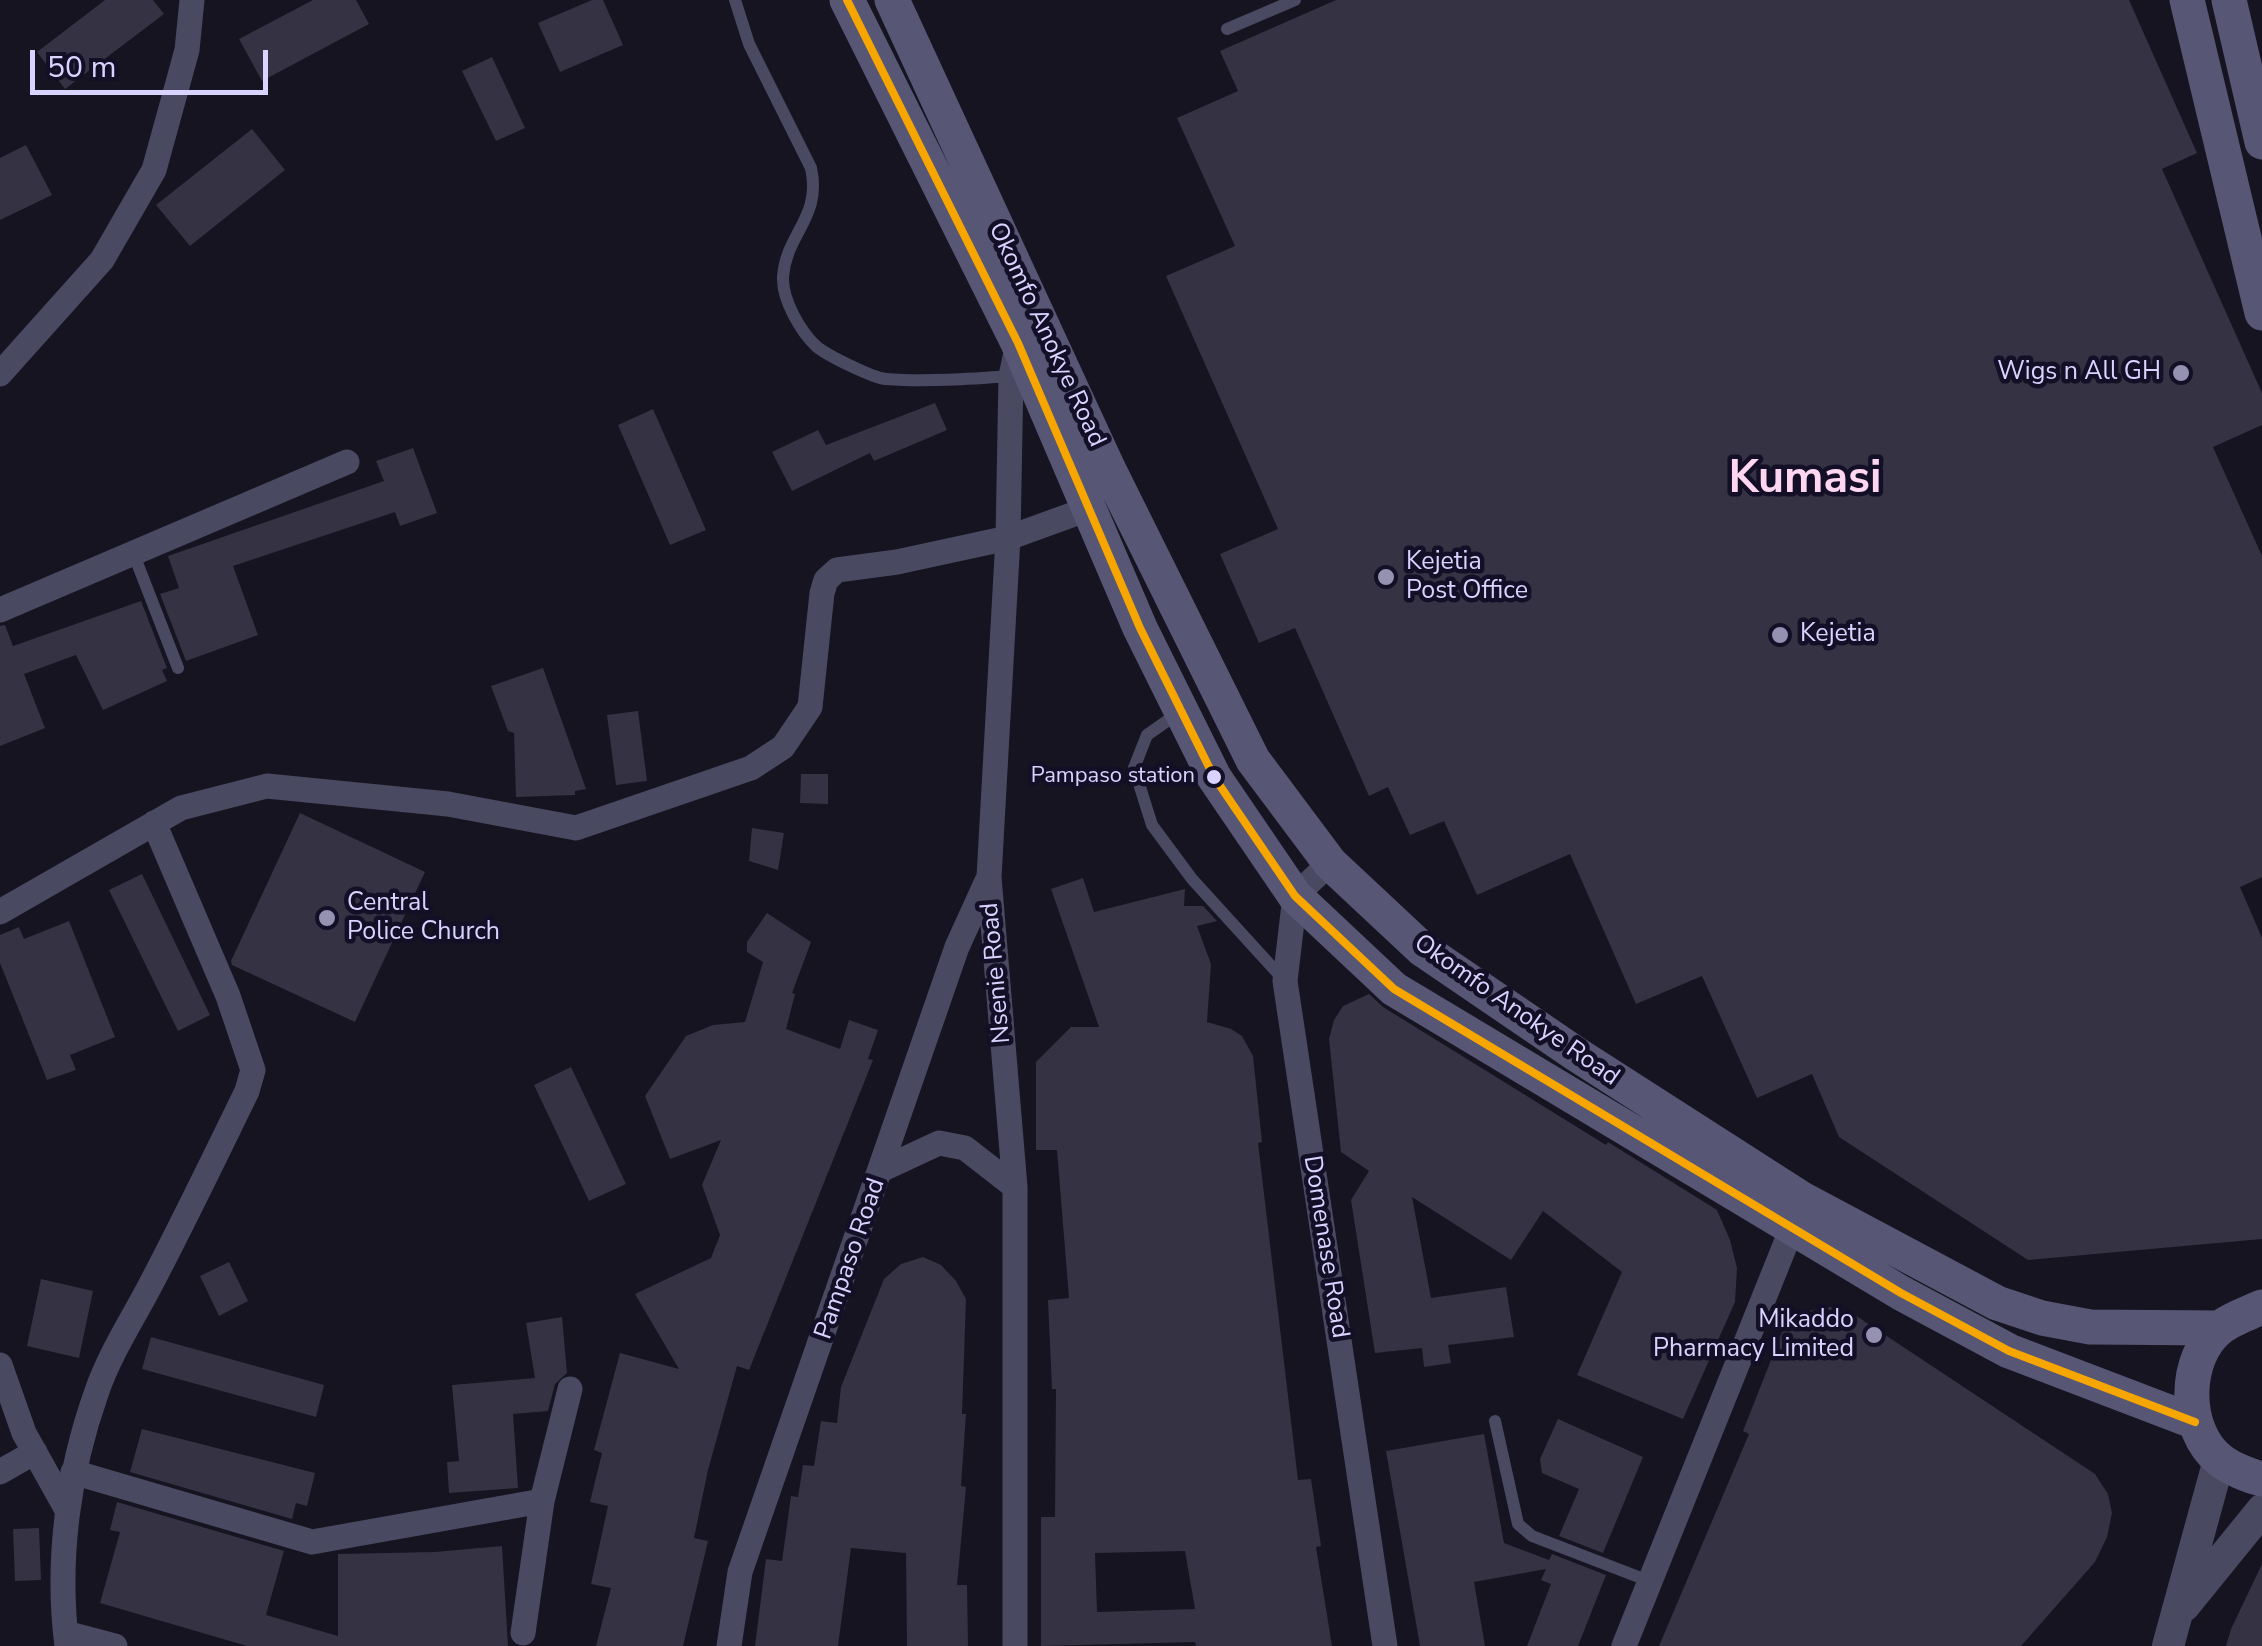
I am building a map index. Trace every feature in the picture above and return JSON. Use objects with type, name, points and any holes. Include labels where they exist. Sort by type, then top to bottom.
[{"type":"main road","name":"Okomfo Anokye Road","points":[[846,0],[1088,509],[1140,628],[1214,777],[1295,896],[1394,989],[1901,1293],[2009,1351],[2195,1422]]},
{"type":"main road","name":"Okomfo Anokye Road","points":[[892,0],[1108,468],[1253,760],[1330,863],[1422,949],[1576,1054],[1802,1199],[1996,1302],[2042,1318],[2090,1328],[2219,1328]]},
{"type":"main road","points":[[2187,0],[2262,313]]},
{"type":"main road","points":[[2229,0],[2262,142]]},
{"type":"main road","points":[[2262,1307],[2219,1328],[2198,1357],[2191,1391],[2195,1422],[2219,1460],[2262,1479]]},
{"type":"street","points":[[0,374],[102,260],[154,170],[187,50],[192,0]]},
{"type":"street","name":"Nsenie Road","points":[[1016,1646],[1015,1186],[989,876],[1014,360],[1032,302]]},
{"type":"street","points":[[2,602],[134,555],[347,462]]},
{"type":"street","points":[[0,912],[181,808],[267,786],[448,804],[576,828],[662,801],[751,768],[783,747],[798,728],[810,707],[822,593],[826,580],[837,570],[897,562],[1008,538],[1088,509]]},
{"type":"street","points":[[114,1646],[66,1639],[67,1510],[73,1472],[98,1388],[187,1215],[254,1070],[228,996],[154,824]]},
{"type":"street","points":[[1295,896],[1330,863]]},
{"type":"street","name":"Pampaso Road","points":[[729,1646],[740,1572],[957,946],[989,876]]},
{"type":"street","name":"Domenase Road","points":[[1295,896],[1285,981],[1384,1646]]},
{"type":"street","points":[[882,1169],[939,1142],[965,1148],[1015,1186]]},
{"type":"street","points":[[1624,1646],[1792,1228]]},
{"type":"street","points":[[0,1365],[24,1432],[67,1510]]},
{"type":"street","points":[[523,1632],[542,1501],[570,1389]]},
{"type":"street","points":[[0,1472],[35,1452]]},
{"type":"street","points":[[2171,1632],[2219,1460]]},
{"type":"street","points":[[73,1472],[312,1542],[542,1501]]},
{"type":"street","points":[[2171,1632],[2262,1510]]},
{"type":"lane","points":[[735,0],[749,44],[811,168],[816,189],[807,220],[790,248],[782,280],[792,313],[817,348],[882,379],[1014,360]]},
{"type":"lane","points":[[1227,29],[1295,0]]},
{"type":"lane","points":[[134,555],[178,668]]},
{"type":"lane","points":[[1181,711],[1147,734],[1134,768],[1152,825],[1192,879],[1285,981]]},
{"type":"lane","points":[[1495,1421],[1518,1524],[1532,1536],[1649,1581]]},
{"type":"building","points":[[105,0],[153,0],[164,14],[65,89],[37,52]]},
{"type":"building","points":[[313,0],[356,0],[369,24],[262,81],[239,39]]},
{"type":"building","points":[[592,0],[603,0],[623,45],[560,72],[538,23]]},
{"type":"building","name":"Kejetia","points":[[1336,0],[2129,0],[2197,153],[2162,169],[2262,393],[2262,425],[2213,447],[2262,556],[2262,877],[2240,887],[2262,938],[2262,1239],[2028,1260],[1839,1137],[1812,1074],[1757,1098],[1702,976],[1636,1004],[1570,854],[1477,895],[1444,821],[1410,835],[1388,787],[1369,796],[1295,628],[1259,643],[1220,554],[1278,529],[1166,276],[1235,246],[1177,118],[1238,91],[1220,51]]},
{"type":"building","points":[[492,57],[525,128],[496,141],[462,71]]},
{"type":"building","points":[[252,129],[285,170],[190,246],[156,205]]},
{"type":"building","points":[[26,145],[52,195],[0,220],[0,158]]},
{"type":"building","points":[[935,403],[947,430],[874,461],[870,453],[792,491],[772,452],[818,430],[826,445]]},
{"type":"building","points":[[653,409],[706,530],[670,545],[618,425]]},
{"type":"building","points":[[413,448],[437,513],[400,526],[395,512],[233,566],[258,635],[186,661],[160,594],[179,588],[168,556],[384,481],[376,461]]},
{"type":"building","points":[[141,601],[167,668],[162,670],[167,681],[103,710],[76,655],[24,674],[45,728],[0,746],[0,626],[5,625],[13,646]]},
{"type":"building","points":[[543,668],[586,789],[575,791],[575,795],[516,797],[514,733],[508,731],[491,686]]},
{"type":"building","points":[[638,711],[647,781],[616,785],[607,715]]},
{"type":"building","points":[[801,774],[828,774],[828,804],[800,803]]},
{"type":"building","name":"Central Police Church","points":[[300,813],[425,872],[355,1022],[232,965]]},
{"type":"building","points":[[752,828],[784,833],[778,870],[749,861]]},
{"type":"building","points":[[142,874],[210,1015],[178,1031],[109,890]]},
{"type":"building","points":[[1083,878],[1094,912],[1185,889],[1184,906],[1203,906],[1217,921],[1197,926],[1211,964],[1207,1022],[1242,1036],[1253,1056],[1262,1142],[1258,1143],[1298,1480],[1311,1479],[1321,1546],[1316,1547],[1332,1646],[1196,1646],[1195,1642],[1041,1646],[1041,1517],[1055,1517],[1056,1389],[1052,1389],[1048,1300],[1069,1298],[1057,1150],[1036,1150],[1036,1062],[1071,1027],[1099,1027],[1051,889]],"holes":[[[1185,1551],[1195,1609],[1097,1612],[1095,1553]]]},
{"type":"building","points":[[767,913],[811,942],[792,993],[795,994],[786,1029],[840,1049],[849,1020],[878,1030],[868,1059],[873,1060],[749,1370],[737,1366],[694,1538],[708,1541],[683,1646],[596,1646],[611,1588],[591,1584],[608,1506],[590,1502],[602,1453],[594,1450],[620,1353],[679,1369],[635,1294],[711,1258],[720,1235],[702,1185],[721,1140],[670,1159],[645,1096],[686,1036],[713,1025],[745,1022],[763,962],[747,952],[747,942]]},
{"type":"building","points":[[69,921],[115,1037],[70,1055],[76,1070],[47,1080],[0,963],[0,935],[19,927],[24,939]]},
{"type":"building","points":[[1369,994],[1383,1007],[1717,1210],[1737,1268],[1735,1302],[1683,1419],[1577,1375],[1622,1272],[1543,1211],[1511,1260],[1412,1197],[1431,1298],[1506,1287],[1514,1337],[1448,1345],[1451,1363],[1424,1367],[1422,1348],[1375,1353],[1351,1200],[1369,1171],[1341,1152],[1329,1039],[1343,1006]]},
{"type":"building","points":[[571,1067],[626,1184],[589,1201],[534,1085]]},
{"type":"building","points":[[923,1257],[941,1265],[966,1299],[962,1414],[966,1414],[961,1486],[966,1487],[957,1585],[967,1585],[968,1646],[907,1646],[906,1553],[851,1548],[838,1646],[755,1646],[766,1559],[782,1561],[791,1496],[798,1497],[803,1465],[814,1466],[821,1421],[837,1423],[841,1387],[884,1279],[901,1264]]},
{"type":"building","points":[[229,1262],[248,1301],[219,1316],[200,1276]]},
{"type":"building","points":[[41,1279],[93,1291],[79,1358],[27,1346]]},
{"type":"building","points":[[1830,1307],[1849,1311],[2095,1474],[2108,1494],[2112,1513],[2107,1537],[2095,1562],[2021,1646],[1659,1646],[1749,1434],[1743,1431],[1784,1327],[1808,1311]]},
{"type":"building","points":[[562,1317],[567,1373],[555,1384],[548,1411],[513,1414],[518,1488],[449,1493],[447,1462],[459,1461],[452,1385],[535,1378],[526,1323]]},
{"type":"building","points":[[151,1337],[324,1385],[316,1417],[142,1369]]},
{"type":"building","points":[[1558,1419],[1643,1457],[1603,1553],[1559,1536],[1579,1489],[1542,1473],[1540,1459]]},
{"type":"building","points":[[142,1429],[315,1473],[307,1506],[296,1503],[292,1519],[130,1472]]},
{"type":"building","points":[[1484,1434],[1504,1543],[1549,1560],[1552,1554],[1606,1575],[1578,1646],[1527,1646],[1551,1584],[1541,1580],[1546,1569],[1474,1582],[1485,1646],[1420,1646],[1386,1451]]},
{"type":"building","points":[[117,1502],[284,1551],[266,1615],[338,1636],[338,1554],[502,1546],[508,1646],[247,1646],[100,1603],[120,1532],[110,1530]]},
{"type":"building","points":[[39,1528],[41,1580],[15,1581],[13,1529]]},
{"type":"building","points":[[2262,1564],[2262,1646],[2226,1646],[2231,1629]]},
{"type":"transit line","name":"50","points":[[847,0],[1018,343],[1140,628],[1214,777],[1295,896],[1394,989],[1901,1293],[2009,1351],[2195,1422]]},
{"type":"place","name":"Wigs n All GH","points":[[2181,373]]},
{"type":"place","name":"Kejetia Post Office","points":[[1386,577]]},
{"type":"place","name":"Kejetia","points":[[1780,635]]},
{"type":"place","name":"Pampaso station","points":[[1214,777]]},
{"type":"place","name":"Central Police Church","points":[[327,918]]},
{"type":"place","name":"Mikaddo Pharmacy Limited","points":[[1874,1335]]},
{"type":"district","name":"Kumasi","points":[[1805,481]]}]
